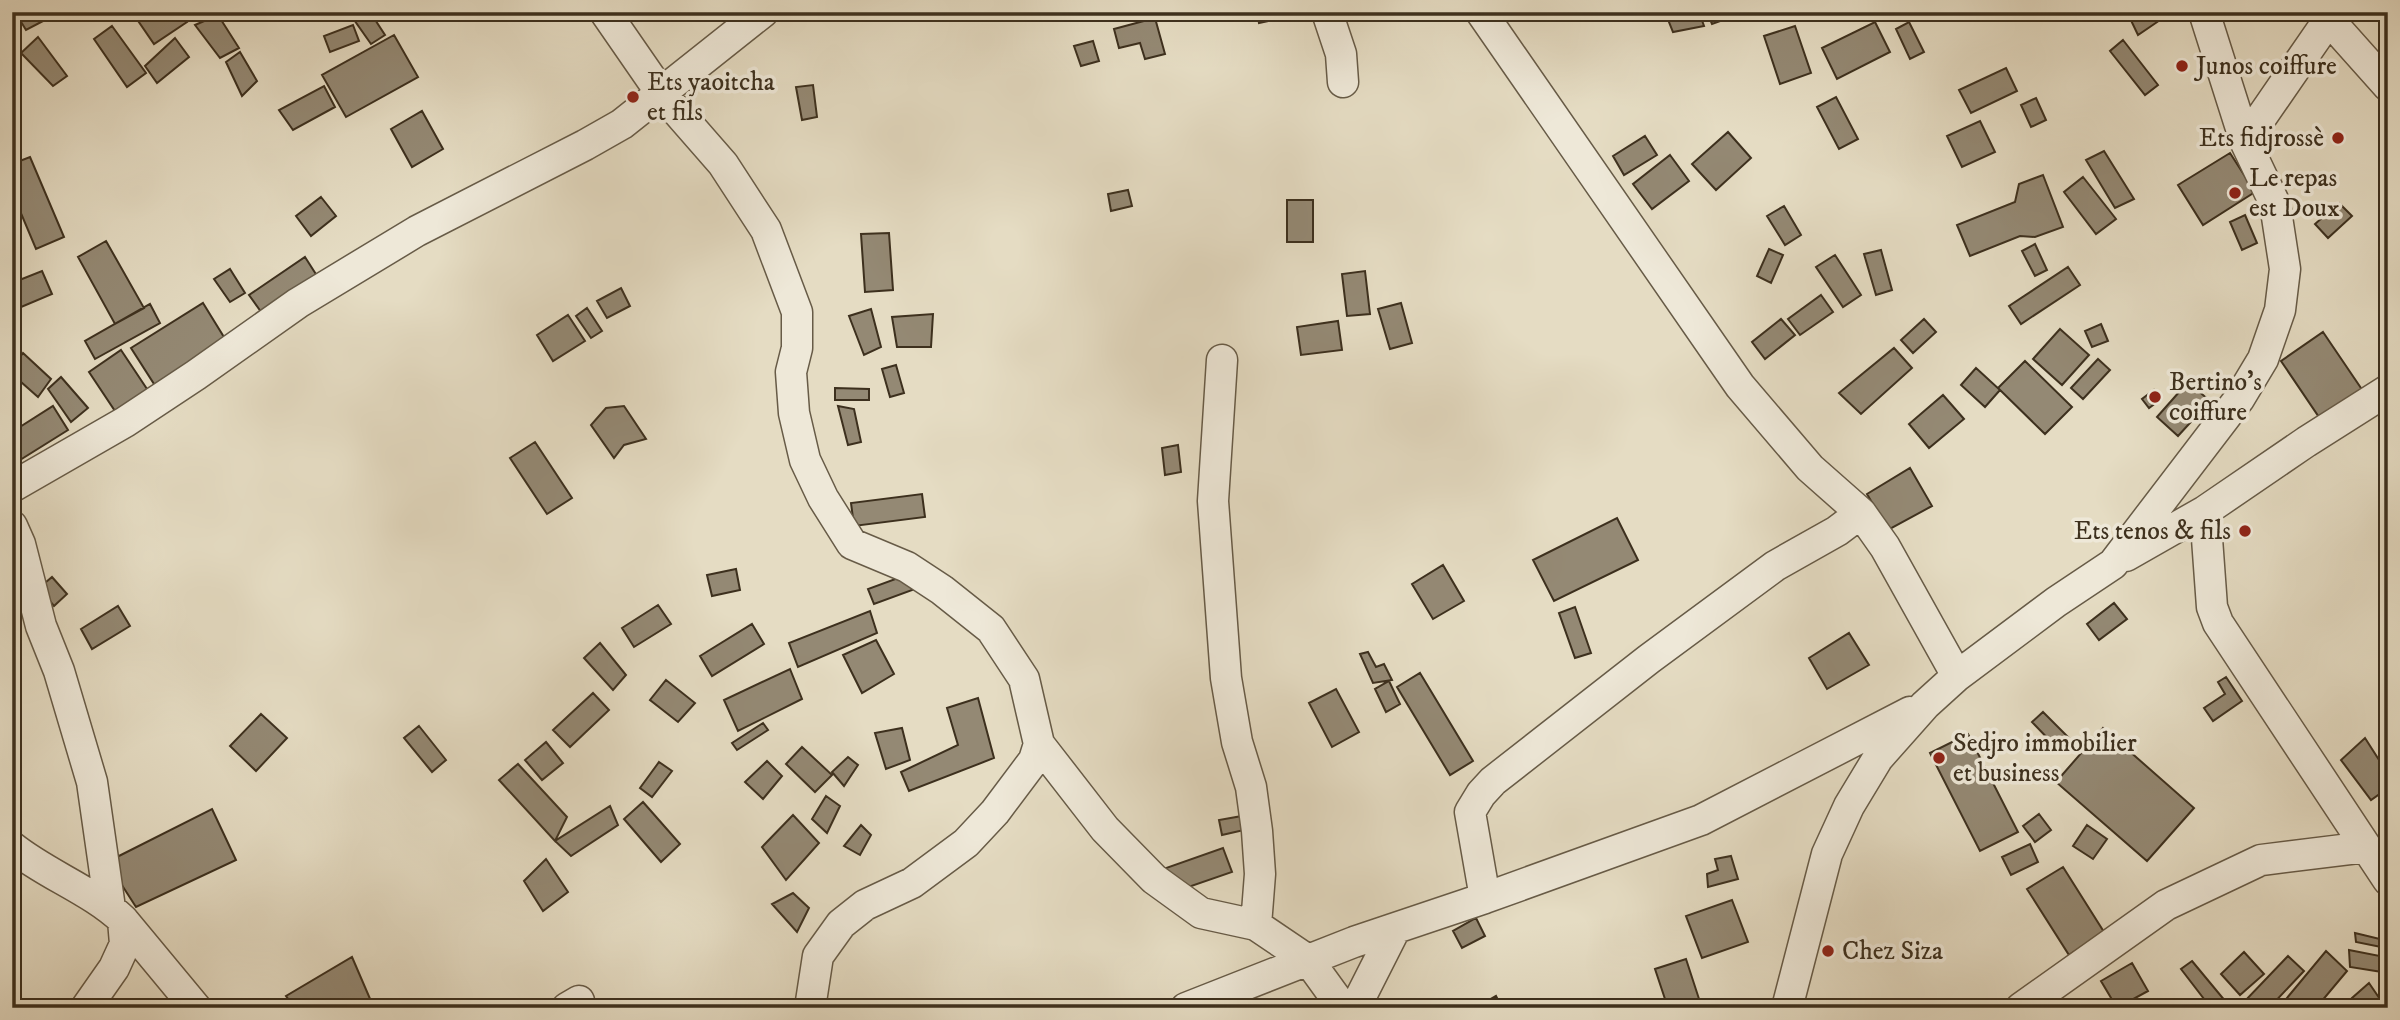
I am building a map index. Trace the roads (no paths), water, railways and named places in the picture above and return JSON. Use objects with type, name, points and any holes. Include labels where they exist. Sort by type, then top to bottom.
[{"type":"street","points":[[605,12],[661,93],[723,164],[766,230],[797,312],[797,348],[791,372],[794,413],[805,460],[823,498],[852,544],[907,568],[942,590],[991,629],[1024,679],[1039,744],[1105,829],[1154,879],[1201,914],[1256,925],[1309,961],[1343,1008]]},
{"type":"street","points":[[12,487],[135,416],[298,303],[417,231],[622,124],[763,12]]},
{"type":"street","points":[[1327,12],[1341,54],[1343,82]]},
{"type":"street","points":[[1481,12],[1740,386],[1810,468],[1861,513],[1885,547],[1957,676]]},
{"type":"street","points":[[2113,564],[2239,398],[2263,359],[2280,310],[2285,269],[2275,204],[2245,141],[2204,12]]},
{"type":"street","points":[[2245,141],[2328,15],[2388,86]]},
{"type":"street","points":[[1222,360],[1213,500],[1226,678],[1237,742],[1251,788],[1257,831],[1259,874],[1256,925]]},
{"type":"street","points":[[1787,1008],[1827,854],[1849,806],[1878,758],[1925,705],[1957,676],[2056,602],[2113,564],[2205,511],[2388,390]]},
{"type":"street","points":[[2205,511],[2212,607],[2218,623],[2388,880]]},
{"type":"street","points":[[1485,898],[1470,812],[1493,781],[1649,659],[1775,566],[1837,531],[1861,513]]},
{"type":"street","points":[[12,526],[20,544],[41,626],[59,671],[92,782],[125,944],[114,968],[86,1008]]},
{"type":"street","points":[[1186,1008],[1354,942],[1701,820],[1925,705]]},
{"type":"street","points":[[810,1008],[818,956],[841,924],[865,905],[912,883],[966,843],[995,812],[1034,760],[1039,744]]},
{"type":"street","points":[[12,847],[117,914],[196,1008]]},
{"type":"street","points":[[2021,1008],[2166,905],[2230,877],[2250,865],[2261,860],[2367,847]]},
{"type":"street","points":[[1355,1008],[1395,929]]},
{"type":"place","name":"Junos coiffure","points":[[2182,66]]},
{"type":"place","name":"Ets yaoitcha et fils","points":[[633,97]]},
{"type":"place","name":"Ets fidjrossè","points":[[2338,138]]},
{"type":"place","name":"Le repas est Doux","points":[[2235,193]]},
{"type":"place","name":"Bertino's coiffure","points":[[2155,397]]},
{"type":"place","name":"Ets tenos & fils","points":[[2245,531]]},
{"type":"place","name":"Sedjro immobilier et business","points":[[1939,758]]},
{"type":"place","name":"Chez Siza","points":[[1828,951]]}]
